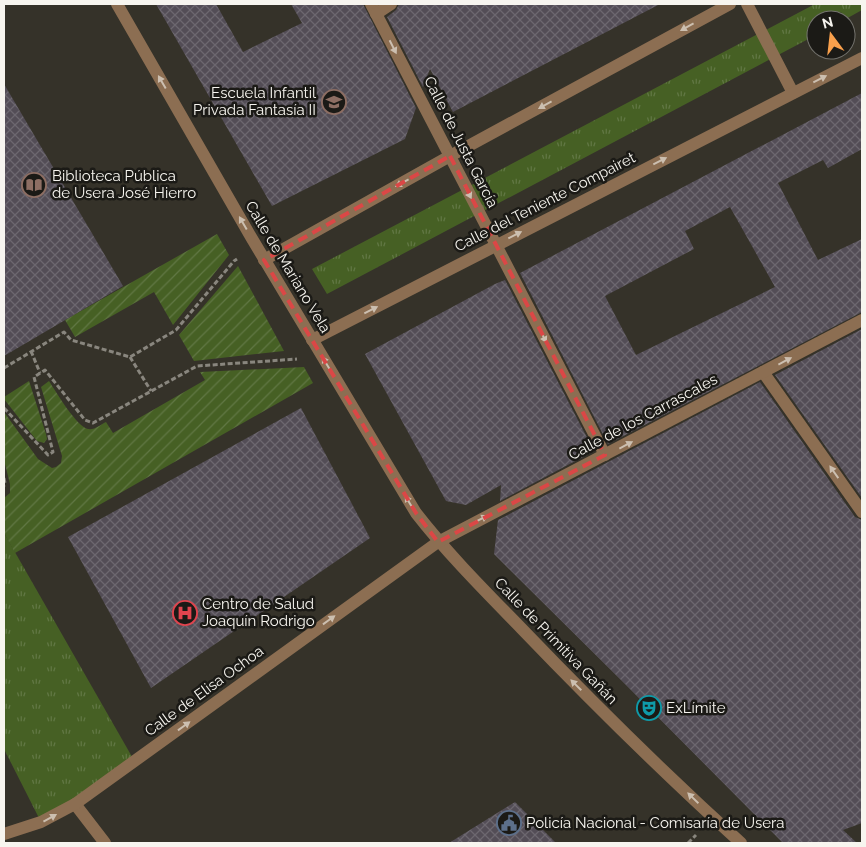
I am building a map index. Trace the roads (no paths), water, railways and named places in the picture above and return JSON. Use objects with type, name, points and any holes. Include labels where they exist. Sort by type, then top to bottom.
[{"type":"street","name":"Calle de Mariano Vela","points":[[117,4],[264,260],[416,513],[438,542]]},
{"type":"street","points":[[374,9],[391,4]]},
{"type":"street","points":[[264,260],[450,156],[730,4]]},
{"type":"street","points":[[747,4],[794,93]]},
{"type":"street","name":"Calle de Justa García","points":[[374,9],[605,455]]},
{"type":"street","name":"Calle del Teniente Compairet","points":[[312,340],[862,58]]},
{"type":"street","name":"Calle de los Carrascales","points":[[438,542],[862,320]]},
{"type":"street","points":[[763,372],[862,512]]},
{"type":"street","name":"Calle de Elisa Ochoa","points":[[4,834],[41,822],[75,804],[438,542]]},
{"type":"street","name":"Calle de Primitiva Gañán","points":[[438,542],[612,721],[741,843]]},
{"type":"street","points":[[75,804],[105,843]]},
{"type":"place","name":"Escuela Infantil Privada Fantasía II","points":[[334,102]]},
{"type":"place","name":"Biblioteca Pública de Usera José Hierro","points":[[34,185]]},
{"type":"place","name":"Centro de Salud Joaquín Rodrigo","points":[[185,613]]},
{"type":"place","name":"ExLímite","points":[[649,708]]},
{"type":"place","name":"Policía Nacional - Comisaría de Usera","points":[[509,823]]}]
